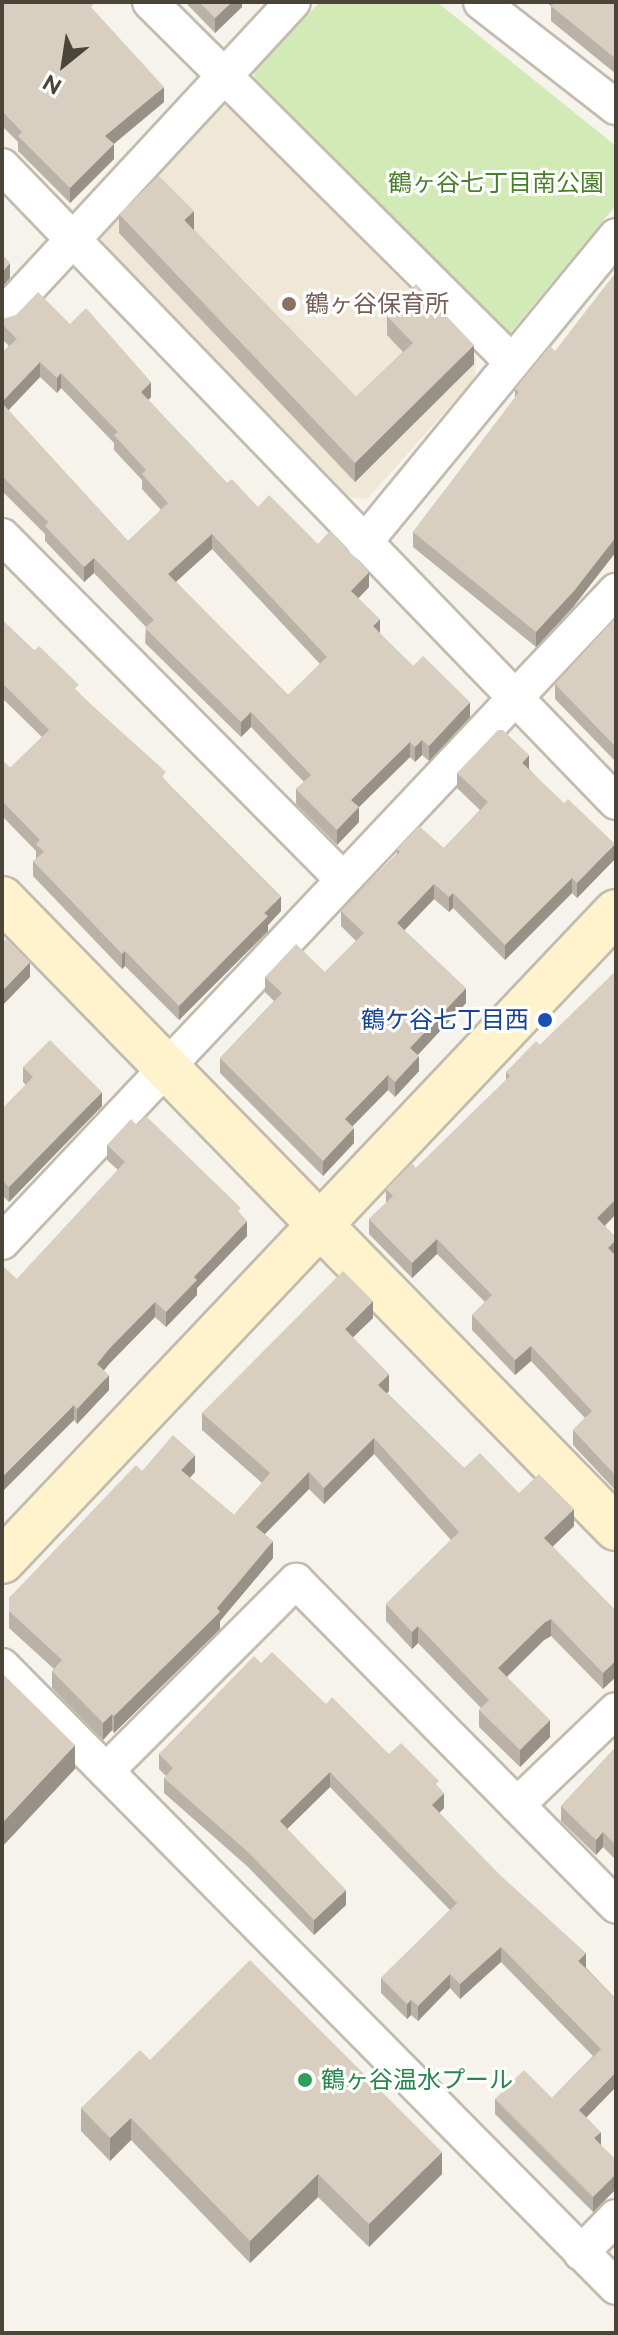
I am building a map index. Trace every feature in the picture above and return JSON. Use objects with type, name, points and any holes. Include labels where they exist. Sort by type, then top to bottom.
[{"type":"street","points":[[150,2],[512,362]]},
{"type":"street","points":[[2,316],[293,2]]},
{"type":"street","points":[[481,2],[616,107]]},
{"type":"street","points":[[2,166],[616,802]]},
{"type":"street","points":[[364,543],[616,236]]},
{"type":"street","points":[[2,536],[343,879]]},
{"type":"street","points":[[3,1239],[616,591]]},
{"type":"street","points":[[2,899],[616,1528]]},
{"type":"street","points":[[2,1561],[616,912]]},
{"type":"street","points":[[106,1771],[296,1581],[616,1906]]},
{"type":"street","points":[[2,1666],[616,2287]]},
{"type":"street","points":[[517,1805],[616,1710]]},
{"type":"street","points":[[581,2253],[616,2217]]},
{"type":"shaded area","name":"鶴ヶ谷保育所","points":[[227,103],[476,357],[475,378],[367,499],[347,497],[102,251],[101,226],[204,114]]},
{"type":"green space","name":"鶴ヶ谷七丁目南公園","points":[[320,2],[437,2],[616,146],[616,205],[506,338],[256,94],[254,71]]},
{"type":"building","points":[[2,2],[96,2],[91,7],[164,87],[105,136],[114,144],[70,188],[18,136],[22,132],[2,111]]},
{"type":"building","points":[[199,2],[232,2],[215,18]]},
{"type":"building","points":[[554,2],[616,2],[616,59],[551,6]]},
{"type":"building","points":[[159,176],[194,211],[184,220],[356,397],[413,343],[387,316],[416,284],[474,345],[355,463],[119,214]]},
{"type":"building","points":[[2,254],[10,263],[2,272]]},
{"type":"building","points":[[616,272],[616,537],[574,591],[536,632],[413,532],[519,392],[515,389],[550,346],[555,351]]},
{"type":"building","points":[[38,292],[70,324],[86,308],[151,382],[141,392],[227,483],[232,479],[258,507],[269,495],[318,544],[330,531],[369,572],[351,591],[380,619],[373,626],[413,666],[423,656],[470,702],[429,746],[422,740],[415,747],[410,742],[351,800],[359,807],[337,830],[296,789],[311,775],[251,712],[241,722],[145,628],[154,620],[94,558],[84,567],[45,526],[48,522],[2,476],[2,403],[128,541],[168,503],[142,474],[146,470],[114,435],[118,432],[61,373],[57,378],[40,362],[2,402],[2,353],[17,339],[2,324],[2,319],[16,315]],"holes":[[[212,534],[327,657],[288,695],[168,574]]]},
{"type":"building","points":[[616,617],[616,747],[555,684]]},
{"type":"building","points":[[2,620],[34,651],[39,646],[79,685],[74,689],[166,772],[162,777],[281,896],[264,913],[268,916],[179,1006],[125,951],[122,954],[33,861],[44,852],[36,844],[40,840],[2,801],[2,760],[10,768],[49,730],[2,683]]},
{"type":"building","points":[[498,730],[503,730],[529,755],[522,763],[564,803],[568,799],[615,844],[577,883],[572,878],[505,945],[453,893],[449,897],[434,884],[397,923],[466,988],[410,1048],[419,1056],[395,1082],[388,1075],[345,1119],[354,1128],[323,1161],[220,1058],[282,993],[265,977],[296,944],[325,972],[364,933],[341,911],[400,852],[397,849],[419,826],[444,848],[488,802],[457,773]]},
{"type":"building","points":[[6,939],[30,962],[2,991],[2,943]]},
{"type":"building","points":[[616,971],[616,1199],[597,1218],[616,1238],[608,1248],[616,1256],[616,1476],[573,1430],[592,1411],[531,1346],[515,1360],[472,1315],[492,1295],[437,1239],[412,1263],[369,1219],[393,1196],[386,1189],[412,1163],[416,1168],[510,1076],[506,1072],[536,1041],[540,1045]]},
{"type":"building","points":[[50,1040],[102,1092],[9,1187],[2,1180],[2,1109],[33,1077],[23,1067]]},
{"type":"building","points":[[146,1116],[241,1208],[238,1211],[247,1221],[166,1312],[155,1302],[109,1349],[97,1364],[109,1375],[77,1409],[74,1405],[2,1477],[2,1265],[17,1279],[125,1162],[107,1145],[131,1119],[137,1125]]},
{"type":"building","points":[[343,1271],[373,1301],[345,1329],[389,1374],[378,1385],[464,1468],[480,1453],[519,1493],[539,1474],[574,1509],[544,1538],[616,1611],[616,1660],[603,1673],[551,1619],[544,1623],[498,1668],[550,1720],[520,1750],[479,1710],[489,1700],[418,1626],[412,1632],[386,1604],[459,1532],[374,1438],[324,1488],[309,1472],[256,1527],[273,1541],[217,1608],[220,1612],[114,1716],[112,1714],[103,1723],[52,1671],[62,1660],[9,1611],[9,1598],[136,1465],[142,1471],[173,1435],[195,1455],[181,1470],[234,1515],[270,1473],[202,1413]]},
{"type":"building","points":[[272,1652],[326,1704],[332,1697],[389,1754],[401,1743],[439,1781],[436,1784],[444,1793],[432,1805],[499,1874],[586,1953],[578,1961],[616,1999],[616,2072],[579,2110],[601,2132],[594,2138],[616,2160],[616,2174],[593,2197],[495,2099],[524,2070],[552,2098],[601,2049],[501,1947],[460,1984],[450,1974],[418,2006],[411,2000],[407,2004],[381,1978],[457,1903],[330,1772],[280,1821],[346,1890],[314,1920],[248,1852],[164,1778],[173,1768],[159,1754],[254,1656],[261,1663]]},
{"type":"building","points":[[2,1673],[75,1745],[2,1823]]},
{"type":"building","points":[[616,1747],[616,1845],[603,1832],[596,1840],[561,1806]]},
{"type":"building","points":[[250,1960],[442,2152],[369,2224],[318,2174],[250,2241],[131,2118],[110,2138],[81,2108],[140,2050],[150,2060]]},
{"type":"place","name":"鶴ヶ谷保育所","points":[[289,304]]},
{"type":"place","name":"鶴ケ谷七丁目西","points":[[545,1020]]},
{"type":"place","name":"鶴ヶ谷温水プール","points":[[305,2080]]}]
